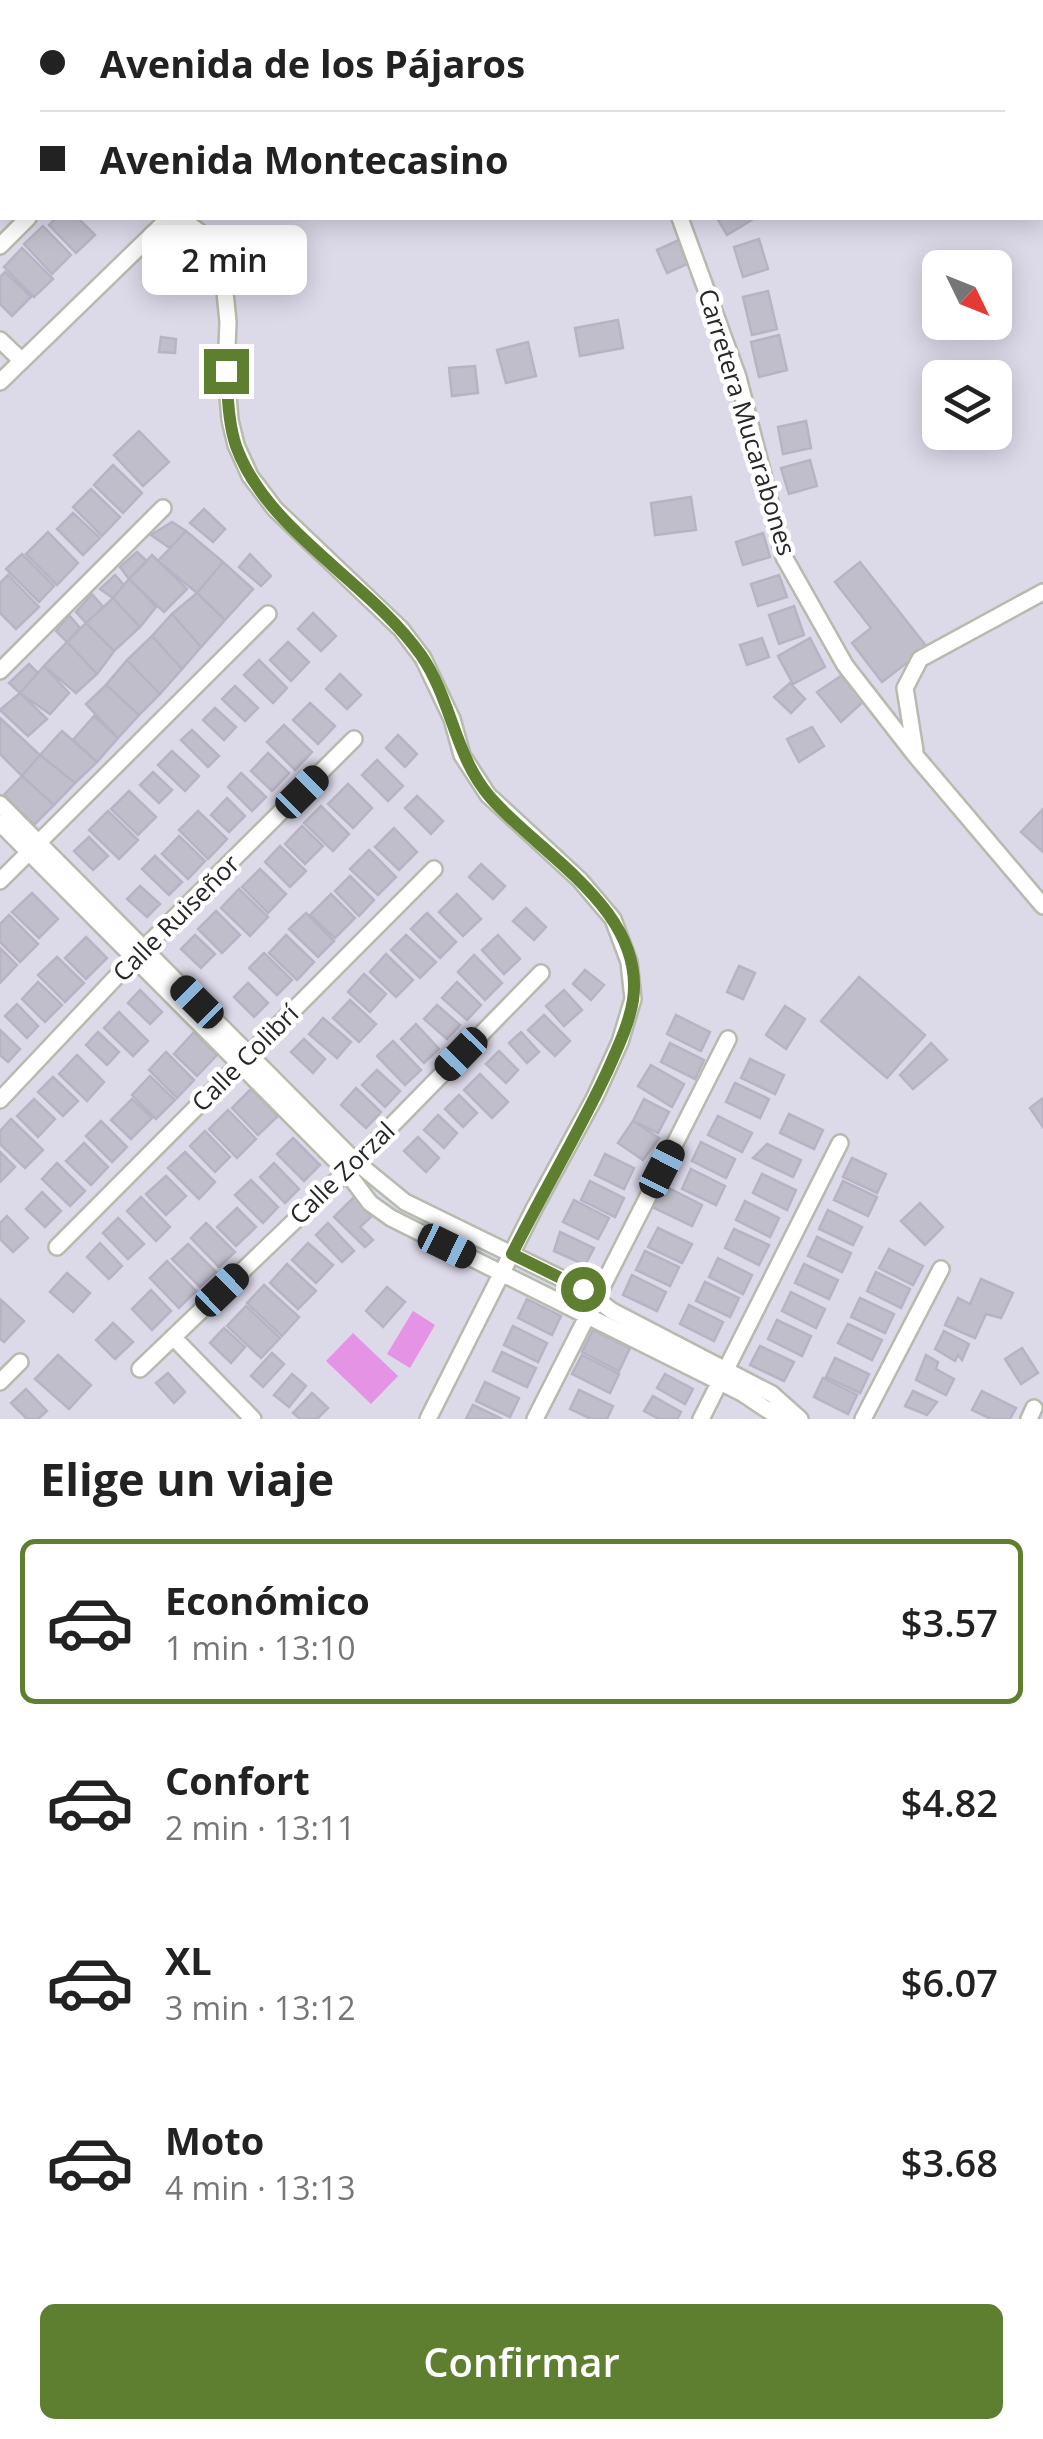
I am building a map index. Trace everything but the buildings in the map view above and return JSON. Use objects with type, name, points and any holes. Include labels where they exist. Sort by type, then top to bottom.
[{"type":"street","points":[[0,246],[26,220]]},
{"type":"street","name":"Carretera Mucarabones","points":[[681,220],[738,377],[784,557],[846,665],[1043,906]]},
{"type":"street","points":[[0,382],[165,222],[190,225],[212,241],[223,272],[230,420],[250,476],[275,509],[401,630],[423,658],[452,720],[462,755],[488,794],[580,880],[613,920],[630,962],[633,999],[620,1042],[428,1419]]},
{"type":"street","points":[[0,340],[22,361]]},
{"type":"street","points":[[0,670],[163,508]]},
{"type":"street","points":[[915,754],[906,688],[920,660],[1043,592]]},
{"type":"street","points":[[0,881],[268,614]]},
{"type":"street","name":"Calle Ruiseñor","points":[[0,1100],[354,740]]},
{"type":"street","points":[[0,804],[34,847],[351,1166],[405,1202],[583,1289],[612,1311],[723,1375],[781,1419]]},
{"type":"street","points":[[0,823],[34,847]]},
{"type":"street","name":"Calle Colibrí","points":[[56,1247],[434,869]]},
{"type":"street","name":"Calle Zorzal","points":[[140,1369],[351,1166],[540,974]]},
{"type":"street","points":[[535,1419],[728,1039]]},
{"type":"street","points":[[701,1419],[840,1143]]},
{"type":"street","points":[[351,1166],[370,1203],[391,1218],[588,1315],[772,1394],[800,1419]]},
{"type":"street","points":[[863,1419],[941,1269]]},
{"type":"street","points":[[173,1337],[252,1419]]},
{"type":"street","points":[[0,1382],[20,1362]]},
{"type":"shaded area","points":[[413,1311],[435,1325],[410,1368],[387,1354]]},
{"type":"shaded area","points":[[353,1333],[398,1376],[371,1404],[326,1361]]},
{"type":"route","points":[[226,371],[230,420],[250,476],[275,509],[401,630],[423,658],[452,720],[462,755],[488,794],[580,880],[613,920],[630,962],[633,999],[620,1042],[512,1254],[583,1289]]}]
